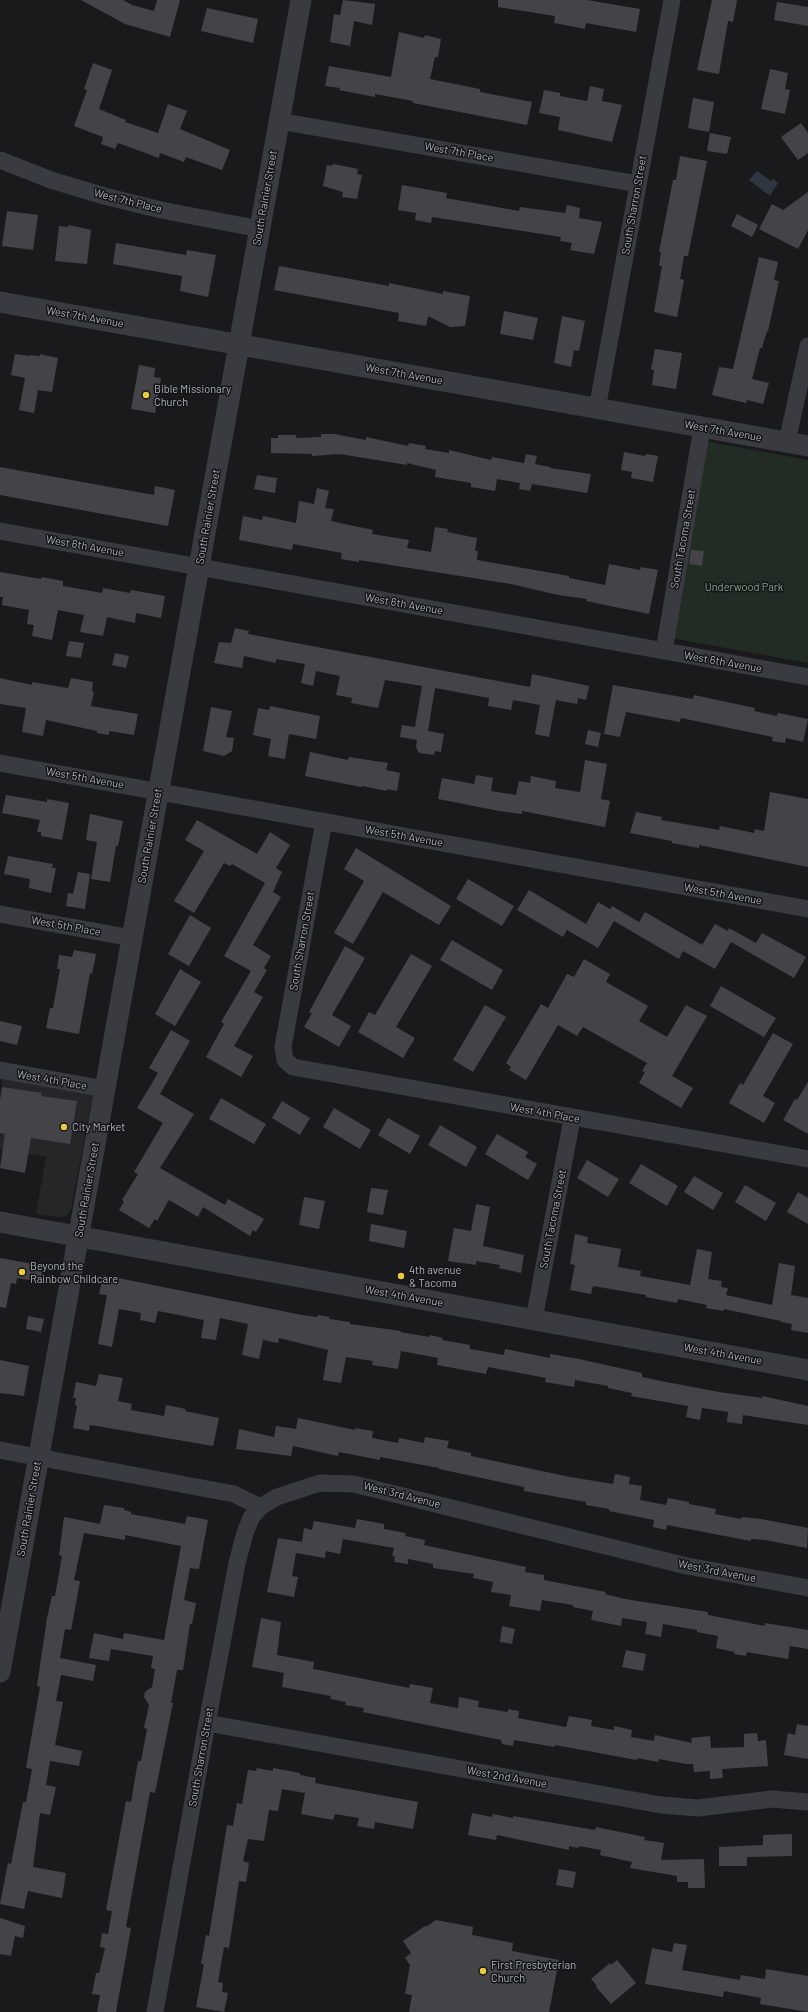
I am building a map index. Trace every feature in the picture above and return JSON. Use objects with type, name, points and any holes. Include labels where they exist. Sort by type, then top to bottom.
[{"type":"street","name":"South Rainier Street","points":[[0,1671],[301,0]]},
{"type":"street","name":"South Sharron Street","points":[[597,409],[672,0]]},
{"type":"street","name":"West 7th Place","points":[[279,121],[638,184]]},
{"type":"street","name":"West 7th Place","points":[[0,160],[51,180],[104,196],[161,210],[260,229]]},
{"type":"street","name":"West 7th Avenue","points":[[0,302],[808,446]]},
{"type":"street","points":[[787,442],[808,346]]},
{"type":"street","name":"South Tacoma Street","points":[[664,651],[702,428]]},
{"type":"street","name":"West 6th Avenue","points":[[0,531],[808,677]]},
{"type":"street","name":"West 5th Avenue","points":[[0,763],[808,910]]},
{"type":"street","name":"South Sharron Street","points":[[285,1060],[283,1047],[324,822]]},
{"type":"street","name":"West 5th Place","points":[[0,914],[132,938]]},
{"type":"street","name":"West 4th Place","points":[[285,1060],[292,1067],[808,1159]]},
{"type":"street","name":"West 4th Place","points":[[0,1070],[105,1089]]},
{"type":"street","name":"South Tacoma Street","points":[[534,1320],[572,1118]]},
{"type":"street","name":"West 4th Avenue","points":[[0,1222],[808,1370]]},
{"type":"street","points":[[0,1450],[234,1494],[260,1508]]},
{"type":"street","name":"West 3rd Avenue","points":[[260,1508],[277,1497],[320,1483],[354,1484],[688,1566],[808,1588]]},
{"type":"street","name":"South Sharron Street","points":[[155,2012],[207,1723],[241,1548],[251,1518],[260,1508]]},
{"type":"street","name":"West 2nd Avenue","points":[[207,1723],[661,1805],[698,1808],[772,1799],[808,1802]]},
{"type":"shaded area","points":[[757,171],[771,181],[773,179],[778,183],[770,196],[749,180]]},
{"type":"shaded area","points":[[2,1079],[93,1095],[71,1209],[67,1216],[59,1217],[36,1214],[46,1157],[0,1149]]},
{"type":"green space","name":"Underwood Park","points":[[705,441],[808,460],[808,663],[671,638]]},
{"type":"building","points":[[81,0],[123,0],[132,5],[154,11],[157,0],[180,0],[170,37],[125,24]]},
{"type":"building","points":[[343,0],[375,4],[372,25],[354,21],[350,46],[330,42],[334,14],[340,15]]},
{"type":"building","points":[[498,0],[587,0],[640,9],[636,32],[586,23],[585,29],[554,23],[555,16],[498,7]]},
{"type":"building","points":[[712,0],[737,0],[733,22],[728,21],[719,74],[697,70]]},
{"type":"building","points":[[777,2],[808,7],[808,26],[774,20]]},
{"type":"building","points":[[207,8],[258,19],[253,43],[201,31]]},
{"type":"building","points":[[399,32],[424,38],[425,35],[441,39],[438,57],[435,57],[430,79],[480,89],[480,92],[532,102],[527,125],[413,103],[413,101],[375,94],[375,97],[339,90],[340,88],[325,86],[329,66],[391,77]]},
{"type":"building","points":[[93,63],[112,70],[99,109],[126,120],[125,122],[158,133],[168,104],[187,111],[180,129],[230,150],[222,170],[186,157],[184,162],[160,153],[159,158],[118,143],[115,149],[101,144],[103,137],[74,126],[87,90],[84,89]]},
{"type":"building","points":[[770,69],[788,73],[785,89],[790,90],[785,114],[761,109]]},
{"type":"building","points":[[590,86],[604,89],[602,101],[622,105],[612,142],[558,130],[560,117],[539,113],[544,90],[560,93],[560,96],[587,101]]},
{"type":"building","points":[[693,98],[714,102],[709,132],[688,128]]},
{"type":"building","points":[[801,123],[808,133],[808,153],[798,160],[781,137]]},
{"type":"building","points":[[710,133],[731,137],[727,154],[707,151]]},
{"type":"building","points":[[680,156],[707,161],[688,256],[684,256],[680,279],[684,280],[677,317],[654,312],[662,266],[659,266],[661,252],[659,252],[673,180],[676,180]]},
{"type":"building","points":[[333,164],[358,169],[357,174],[362,175],[357,199],[342,197],[343,192],[323,186],[327,165],[332,166]]},
{"type":"building","points":[[402,185],[447,193],[446,198],[519,211],[520,207],[565,213],[567,205],[580,208],[579,218],[602,222],[594,254],[570,250],[572,243],[560,241],[561,237],[432,217],[431,223],[415,220],[416,213],[398,210]]},
{"type":"building","points":[[808,192],[808,230],[798,249],[759,229],[772,204],[783,210]]},
{"type":"building","points":[[7,211],[38,215],[33,250],[2,246]]},
{"type":"building","points":[[737,214],[758,225],[752,237],[731,226]]},
{"type":"building","points":[[69,225],[91,230],[87,264],[55,261],[59,226],[68,227]]},
{"type":"building","points":[[116,243],[186,255],[187,250],[216,255],[208,297],[180,291],[182,276],[113,264]]},
{"type":"building","points":[[759,257],[778,262],[774,280],[779,281],[768,331],[762,348],[760,348],[752,379],[769,383],[763,404],[747,400],[746,403],[712,395],[719,367],[733,369]]},
{"type":"building","points":[[279,266],[389,286],[389,283],[443,294],[443,291],[470,296],[465,326],[450,327],[428,316],[426,326],[398,321],[399,313],[274,290]]},
{"type":"building","points":[[504,311],[538,318],[533,340],[500,334]]},
{"type":"building","points":[[562,316],[585,321],[579,351],[574,350],[571,367],[554,363]]},
{"type":"building","points":[[655,349],[682,353],[676,389],[652,385],[654,370],[651,369]]},
{"type":"building","points":[[15,354],[40,356],[40,354],[58,358],[52,392],[38,390],[34,413],[19,410],[25,378],[11,375]]},
{"type":"building","name":"Bible Missionary Church","points":[[139,365],[155,368],[154,377],[161,378],[155,413],[131,409]]},
{"type":"building","points":[[321,434],[334,434],[366,440],[366,437],[408,446],[409,443],[426,446],[425,449],[449,453],[449,450],[491,460],[492,457],[524,463],[526,454],[537,456],[535,464],[550,468],[591,474],[587,493],[532,484],[530,491],[519,489],[520,483],[497,479],[495,491],[471,487],[471,483],[435,477],[436,470],[407,463],[407,465],[340,454],[312,456],[312,454],[271,453],[271,438],[278,438],[278,435],[296,435],[296,438],[321,437]]},
{"type":"building","points":[[624,452],[645,456],[646,454],[658,456],[653,482],[631,478],[632,472],[621,470]]},
{"type":"building","points":[[0,467],[154,495],[155,486],[175,490],[168,526],[0,495]]},
{"type":"building","points":[[257,475],[277,478],[275,493],[254,489]]},
{"type":"building","points":[[317,488],[329,491],[325,508],[334,509],[331,521],[373,530],[372,534],[409,540],[407,548],[431,552],[435,527],[448,529],[447,532],[477,538],[475,551],[478,551],[477,560],[569,576],[569,578],[605,585],[609,564],[640,570],[641,567],[658,570],[649,614],[586,601],[587,599],[558,595],[511,584],[359,560],[359,562],[341,559],[342,553],[293,544],[292,550],[239,540],[243,516],[262,520],[263,516],[296,523],[299,501],[314,504]]},
{"type":"building","points":[[691,550],[704,551],[702,566],[689,564]]},
{"type":"building","points":[[0,572],[63,581],[63,586],[102,593],[103,588],[130,593],[131,590],[165,596],[161,618],[136,613],[135,623],[107,617],[103,636],[80,632],[84,615],[58,610],[52,640],[32,636],[34,625],[27,624],[29,610],[2,605],[3,597],[0,597]]},
{"type":"building","points":[[235,628],[249,631],[248,634],[530,687],[532,674],[589,686],[586,700],[578,698],[577,704],[556,700],[549,737],[535,734],[540,705],[513,700],[511,710],[488,706],[489,698],[435,688],[428,731],[444,734],[441,752],[435,751],[434,755],[419,753],[416,747],[417,740],[400,737],[402,725],[415,727],[422,686],[385,680],[378,708],[351,703],[352,698],[336,695],[340,676],[316,671],[313,686],[301,683],[305,664],[276,659],[276,663],[244,656],[242,668],[214,663],[219,642],[231,643]]},
{"type":"building","points":[[69,641],[84,643],[81,658],[66,656]]},
{"type":"building","points":[[115,653],[129,656],[126,668],[112,665]]},
{"type":"building","points":[[0,678],[32,685],[32,682],[68,688],[71,678],[93,682],[92,691],[94,692],[91,706],[138,714],[134,735],[109,731],[109,735],[97,733],[97,731],[46,720],[43,736],[22,732],[26,708],[0,704]]},
{"type":"building","points":[[613,685],[693,699],[694,695],[755,708],[754,711],[777,716],[778,713],[808,719],[803,742],[786,738],[785,743],[772,741],[773,737],[681,718],[680,722],[626,712],[620,737],[604,734]]},
{"type":"building","points":[[270,706],[320,716],[316,739],[289,734],[285,759],[268,756],[271,739],[253,735],[258,708],[269,710]]},
{"type":"building","points":[[211,707],[232,711],[226,737],[234,738],[232,751],[224,756],[203,751]]},
{"type":"building","points":[[588,730],[601,733],[598,747],[585,744]]},
{"type":"building","points":[[310,752],[348,760],[349,757],[388,763],[386,770],[400,773],[397,791],[361,787],[305,776]]},
{"type":"building","points":[[585,760],[607,764],[601,799],[610,801],[605,827],[522,811],[522,814],[499,811],[438,799],[442,778],[474,784],[476,775],[493,778],[491,791],[516,795],[519,781],[530,783],[531,776],[556,781],[555,788],[580,792]]},
{"type":"building","points":[[770,792],[808,799],[808,867],[699,845],[699,848],[672,843],[672,841],[630,833],[636,812],[662,817],[661,820],[719,830],[720,826],[754,833],[755,829],[764,831]]},
{"type":"building","points":[[6,795],[47,802],[47,799],[69,803],[62,840],[41,836],[41,832],[37,832],[40,820],[2,813]]},
{"type":"building","points":[[90,814],[123,821],[118,846],[116,846],[110,882],[91,879],[97,842],[86,840]]},
{"type":"building","points":[[197,820],[257,854],[270,832],[290,845],[276,868],[282,872],[273,892],[281,897],[253,945],[271,956],[264,968],[267,970],[254,992],[263,997],[234,1046],[253,1056],[241,1077],[206,1057],[224,1024],[221,1022],[251,971],[224,956],[265,883],[232,864],[230,866],[224,863],[194,913],[174,901],[204,851],[185,840]]},
{"type":"building","points":[[356,848],[451,906],[439,925],[383,892],[353,944],[334,933],[364,881],[344,869]]},
{"type":"building","points":[[8,856],[53,864],[52,868],[56,868],[51,893],[29,888],[30,879],[4,874]]},
{"type":"building","points":[[78,872],[90,874],[85,909],[66,906],[68,893],[73,894]]},
{"type":"building","points":[[468,879],[514,906],[502,926],[456,899]]},
{"type":"building","points":[[529,890],[586,924],[598,902],[610,909],[612,906],[639,922],[645,912],[702,945],[715,924],[728,931],[729,928],[756,943],[762,933],[806,957],[794,978],[731,942],[715,969],[683,951],[679,959],[614,921],[598,948],[567,930],[563,937],[517,910]]},
{"type":"building","points":[[190,915],[211,928],[189,966],[168,954]]},
{"type":"building","points":[[452,940],[503,970],[492,990],[440,960]]},
{"type":"building","points":[[345,946],[365,958],[332,1015],[351,1026],[339,1047],[304,1027],[312,1013],[309,1012]]},
{"type":"building","points":[[74,950],[96,954],[92,974],[90,973],[79,1034],[46,1028],[50,1008],[53,1008],[60,969],[57,969],[59,955],[72,957]]},
{"type":"building","points":[[411,954],[432,966],[396,1027],[415,1038],[403,1058],[358,1032],[369,1012],[375,1015]]},
{"type":"building","points":[[584,959],[610,974],[606,982],[648,1006],[639,1021],[667,1037],[686,1005],[707,1016],[672,1076],[693,1088],[681,1108],[639,1083],[645,1072],[642,1071],[647,1063],[583,1027],[577,1036],[558,1025],[526,1080],[509,1070],[511,1067],[506,1063],[541,1004],[548,1008],[567,974],[574,977]]},
{"type":"building","points":[[180,969],[201,982],[175,1026],[155,1014]]},
{"type":"building","points":[[721,986],[776,1018],[764,1037],[710,1006]]},
{"type":"building","points":[[485,1005],[506,1017],[473,1072],[453,1060]]},
{"type":"building","points":[[0,1021],[22,1026],[17,1045],[0,1041]]},
{"type":"building","points":[[171,1030],[190,1041],[160,1094],[194,1114],[160,1168],[225,1205],[228,1199],[264,1219],[256,1232],[253,1230],[250,1236],[203,1207],[198,1217],[169,1200],[157,1221],[155,1219],[149,1228],[119,1210],[124,1202],[122,1200],[138,1174],[134,1172],[163,1123],[137,1108],[158,1073],[149,1068]]},
{"type":"building","points":[[773,1033],[793,1044],[763,1096],[775,1103],[764,1123],[729,1103],[740,1083],[743,1085]]},
{"type":"building","points":[[808,1082],[808,1134],[783,1120],[795,1099],[797,1100]]},
{"type":"building","points":[[2,1087],[42,1093],[41,1096],[77,1101],[70,1144],[31,1138],[25,1173],[0,1168],[5,1134],[0,1133],[0,1100]]},
{"type":"building","points":[[221,1098],[266,1124],[254,1144],[209,1119]]},
{"type":"building","points":[[282,1101],[310,1118],[300,1135],[272,1118]]},
{"type":"building","points":[[334,1108],[371,1130],[360,1149],[323,1127]]},
{"type":"building","points":[[388,1118],[420,1136],[410,1154],[378,1135]]},
{"type":"building","points":[[440,1125],[477,1147],[466,1167],[428,1145]]},
{"type":"building","points":[[497,1134],[528,1152],[525,1157],[537,1164],[528,1180],[485,1154]]},
{"type":"building","points":[[587,1160],[619,1179],[608,1197],[577,1178]]},
{"type":"building","points":[[641,1164],[678,1186],[667,1206],[629,1183]]},
{"type":"building","points":[[694,1176],[723,1193],[713,1210],[684,1192]]},
{"type":"building","points":[[745,1185],[776,1203],[766,1221],[735,1202]]},
{"type":"building","points":[[371,1188],[388,1190],[383,1215],[367,1212]]},
{"type":"building","points":[[798,1192],[808,1198],[808,1224],[787,1212]]},
{"type":"building","points":[[304,1197],[325,1201],[319,1229],[299,1225]]},
{"type":"building","points":[[476,1204],[490,1207],[483,1246],[524,1255],[521,1273],[499,1268],[500,1265],[476,1261],[476,1265],[448,1261],[454,1228],[471,1231]]},
{"type":"building","points":[[371,1224],[407,1231],[404,1248],[369,1241]]},
{"type":"building","points":[[575,1234],[588,1237],[587,1243],[621,1249],[618,1267],[641,1271],[640,1276],[690,1285],[697,1249],[712,1252],[708,1279],[722,1281],[721,1287],[728,1288],[726,1295],[772,1305],[779,1263],[795,1266],[791,1295],[808,1298],[808,1333],[791,1330],[792,1324],[781,1321],[724,1309],[723,1311],[706,1308],[707,1305],[678,1299],[677,1303],[646,1297],[646,1295],[593,1286],[591,1294],[570,1290],[575,1265],[570,1264]]},
{"type":"building","name":"Beyond the Rainbow Childcare","points":[[0,1258],[44,1266],[41,1282],[17,1278],[16,1284],[11,1283],[6,1308],[0,1307]]},
{"type":"building","points":[[103,1275],[302,1315],[330,1317],[329,1319],[350,1322],[350,1324],[401,1331],[400,1332],[429,1337],[430,1335],[443,1338],[442,1340],[470,1345],[470,1349],[504,1355],[505,1349],[550,1358],[550,1354],[642,1373],[642,1377],[661,1381],[719,1392],[762,1398],[762,1396],[808,1406],[808,1425],[743,1415],[742,1424],[727,1422],[728,1412],[702,1408],[700,1420],[686,1417],[688,1406],[631,1396],[632,1393],[608,1388],[608,1386],[575,1380],[574,1387],[545,1382],[546,1378],[488,1367],[486,1374],[437,1365],[438,1358],[401,1351],[398,1369],[372,1365],[373,1361],[346,1357],[341,1383],[323,1380],[328,1350],[279,1338],[278,1343],[263,1340],[259,1359],[242,1355],[248,1324],[220,1318],[216,1340],[201,1338],[204,1320],[158,1311],[155,1323],[140,1320],[141,1313],[119,1309],[112,1347],[98,1344],[107,1295],[99,1294]]},
{"type":"building","points":[[28,1316],[44,1319],[41,1332],[26,1329]]},
{"type":"building","points":[[0,1360],[29,1366],[24,1396],[0,1393]]},
{"type":"building","points":[[99,1374],[123,1378],[118,1401],[132,1404],[131,1410],[164,1416],[166,1405],[186,1409],[185,1411],[219,1418],[213,1446],[90,1425],[89,1431],[73,1428],[77,1406],[75,1405],[76,1398],[73,1398],[76,1382],[96,1386]]},
{"type":"building","points":[[298,1418],[355,1430],[355,1428],[373,1431],[372,1438],[398,1443],[399,1438],[424,1443],[425,1437],[449,1441],[447,1448],[471,1453],[471,1456],[570,1477],[613,1484],[615,1474],[630,1477],[629,1484],[642,1486],[640,1500],[666,1505],[668,1498],[716,1509],[715,1514],[741,1519],[741,1517],[761,1519],[808,1528],[807,1548],[765,1540],[751,1539],[751,1541],[667,1525],[666,1530],[653,1527],[654,1520],[586,1505],[586,1502],[524,1491],[524,1487],[439,1468],[380,1457],[380,1460],[339,1452],[338,1456],[293,1446],[291,1456],[236,1449],[239,1429],[274,1437],[276,1426],[296,1429]]},
{"type":"building","points":[[104,1505],[124,1508],[124,1510],[131,1512],[131,1514],[185,1524],[187,1516],[208,1520],[199,1569],[190,1568],[184,1600],[196,1603],[192,1624],[190,1624],[183,1670],[177,1670],[171,1703],[173,1703],[155,1793],[150,1792],[126,1927],[131,1928],[116,2012],[97,2012],[100,1995],[92,1994],[96,1973],[99,1973],[105,1948],[100,1947],[102,1933],[108,1934],[112,1911],[106,1910],[126,1801],[131,1802],[138,1761],[141,1761],[147,1729],[144,1728],[149,1705],[144,1697],[145,1692],[152,1687],[155,1669],[151,1668],[153,1656],[111,1649],[109,1661],[89,1658],[94,1633],[123,1639],[124,1633],[164,1640],[181,1546],[125,1535],[125,1540],[84,1533],[74,1580],[80,1581],[71,1630],[65,1629],[60,1658],[96,1665],[93,1681],[61,1675],[56,1701],[63,1702],[55,1745],[82,1751],[79,1766],[50,1761],[46,1785],[56,1787],[50,1815],[40,1813],[33,1867],[66,1873],[62,1898],[28,1891],[24,1909],[0,1904],[8,1863],[11,1864],[23,1802],[26,1802],[32,1769],[26,1768],[40,1687],[37,1686],[47,1618],[52,1596],[55,1596],[62,1556],[59,1555],[64,1517],[100,1524]]},
{"type":"building","points":[[357,1519],[384,1524],[384,1529],[406,1533],[405,1536],[425,1540],[424,1545],[526,1567],[525,1572],[544,1575],[544,1580],[606,1592],[605,1594],[625,1599],[708,1612],[708,1615],[765,1626],[765,1623],[808,1630],[808,1649],[790,1646],[788,1659],[747,1652],[746,1656],[716,1648],[718,1636],[697,1632],[697,1630],[663,1624],[661,1637],[645,1634],[647,1622],[622,1618],[621,1626],[591,1620],[593,1611],[573,1607],[573,1605],[542,1600],[540,1611],[509,1606],[511,1595],[491,1592],[493,1582],[473,1578],[474,1574],[433,1568],[433,1564],[408,1559],[408,1564],[394,1562],[395,1556],[392,1556],[394,1548],[343,1539],[340,1554],[326,1551],[325,1558],[296,1553],[292,1576],[298,1577],[294,1597],[267,1592],[278,1538],[302,1542],[304,1528],[312,1530],[314,1521],[355,1528]]},
{"type":"building","points":[[261,1618],[281,1622],[277,1655],[314,1662],[313,1669],[409,1688],[410,1684],[433,1688],[430,1703],[458,1708],[459,1697],[479,1701],[478,1707],[508,1712],[508,1709],[519,1711],[518,1718],[566,1727],[569,1716],[592,1720],[591,1726],[614,1730],[614,1726],[632,1730],[631,1737],[654,1741],[655,1735],[692,1743],[691,1738],[710,1736],[711,1748],[744,1747],[744,1734],[757,1733],[758,1741],[766,1740],[768,1766],[722,1769],[723,1778],[710,1779],[710,1771],[694,1772],[693,1764],[659,1759],[658,1762],[637,1758],[637,1760],[555,1745],[555,1747],[514,1740],[513,1746],[502,1744],[501,1740],[363,1712],[364,1708],[345,1705],[346,1702],[330,1699],[331,1696],[282,1687],[284,1673],[252,1667]]},
{"type":"building","points":[[502,1626],[515,1629],[512,1644],[500,1642]]},
{"type":"building","points":[[626,1650],[646,1654],[643,1671],[622,1667]]},
{"type":"building","points":[[797,1724],[808,1726],[808,1759],[784,1755],[788,1733],[795,1735]]},
{"type":"building","points":[[257,1768],[273,1771],[273,1768],[300,1773],[300,1775],[316,1778],[315,1783],[418,1802],[413,1829],[375,1822],[374,1829],[357,1826],[359,1818],[335,1814],[333,1820],[301,1814],[305,1793],[282,1789],[278,1811],[269,1810],[264,1841],[248,1839],[243,1861],[249,1863],[246,1882],[239,1881],[229,1948],[224,1947],[218,1982],[223,1983],[222,1992],[228,1993],[224,2012],[196,2007],[204,1964],[201,1964],[206,1935],[209,1936],[227,1825],[233,1826],[237,1803],[242,1804],[248,1770],[256,1771]]},
{"type":"building","points":[[472,1813],[492,1817],[493,1814],[513,1818],[513,1816],[595,1830],[596,1827],[645,1837],[644,1840],[664,1843],[661,1860],[704,1859],[705,1888],[688,1888],[688,1882],[677,1882],[677,1876],[630,1868],[632,1862],[600,1855],[601,1850],[579,1846],[578,1848],[569,1846],[569,1850],[497,1835],[496,1840],[468,1835]]},
{"type":"building","points":[[792,1834],[792,1856],[747,1857],[747,1866],[719,1866],[719,1847],[763,1845],[763,1835]]},
{"type":"building","points":[[559,1869],[576,1872],[573,1888],[556,1885]]},
{"type":"building","points":[[0,1918],[25,1926],[23,1938],[15,1936],[11,1956],[0,1954]]},
{"type":"building","name":"First Presbyterian Church","points":[[436,1920],[473,1927],[472,1935],[513,1943],[512,1951],[559,1960],[549,2012],[409,2012],[412,1995],[405,1994],[410,1965],[405,1958],[411,1953],[403,1941]]},
{"type":"building","points":[[674,1943],[687,1945],[682,1970],[740,1980],[741,1975],[765,1979],[766,1969],[808,1976],[808,2012],[760,2004],[761,1998],[724,1991],[723,1997],[645,1984],[652,1948],[672,1952]]},
{"type":"building","points":[[617,1960],[636,1983],[611,2004],[591,1979],[610,1963],[611,1965]]},
{"type":"place","name":"Bible Missionary Church","points":[[146,395]]},
{"type":"place","name":"City Market","points":[[64,1127]]},
{"type":"place","name":"Beyond the Rainbow Childcare","points":[[22,1272]]},
{"type":"place","name":"4th avenue & Tacoma","points":[[401,1276]]},
{"type":"place","name":"First Presbyterian Church","points":[[483,1971]]}]
